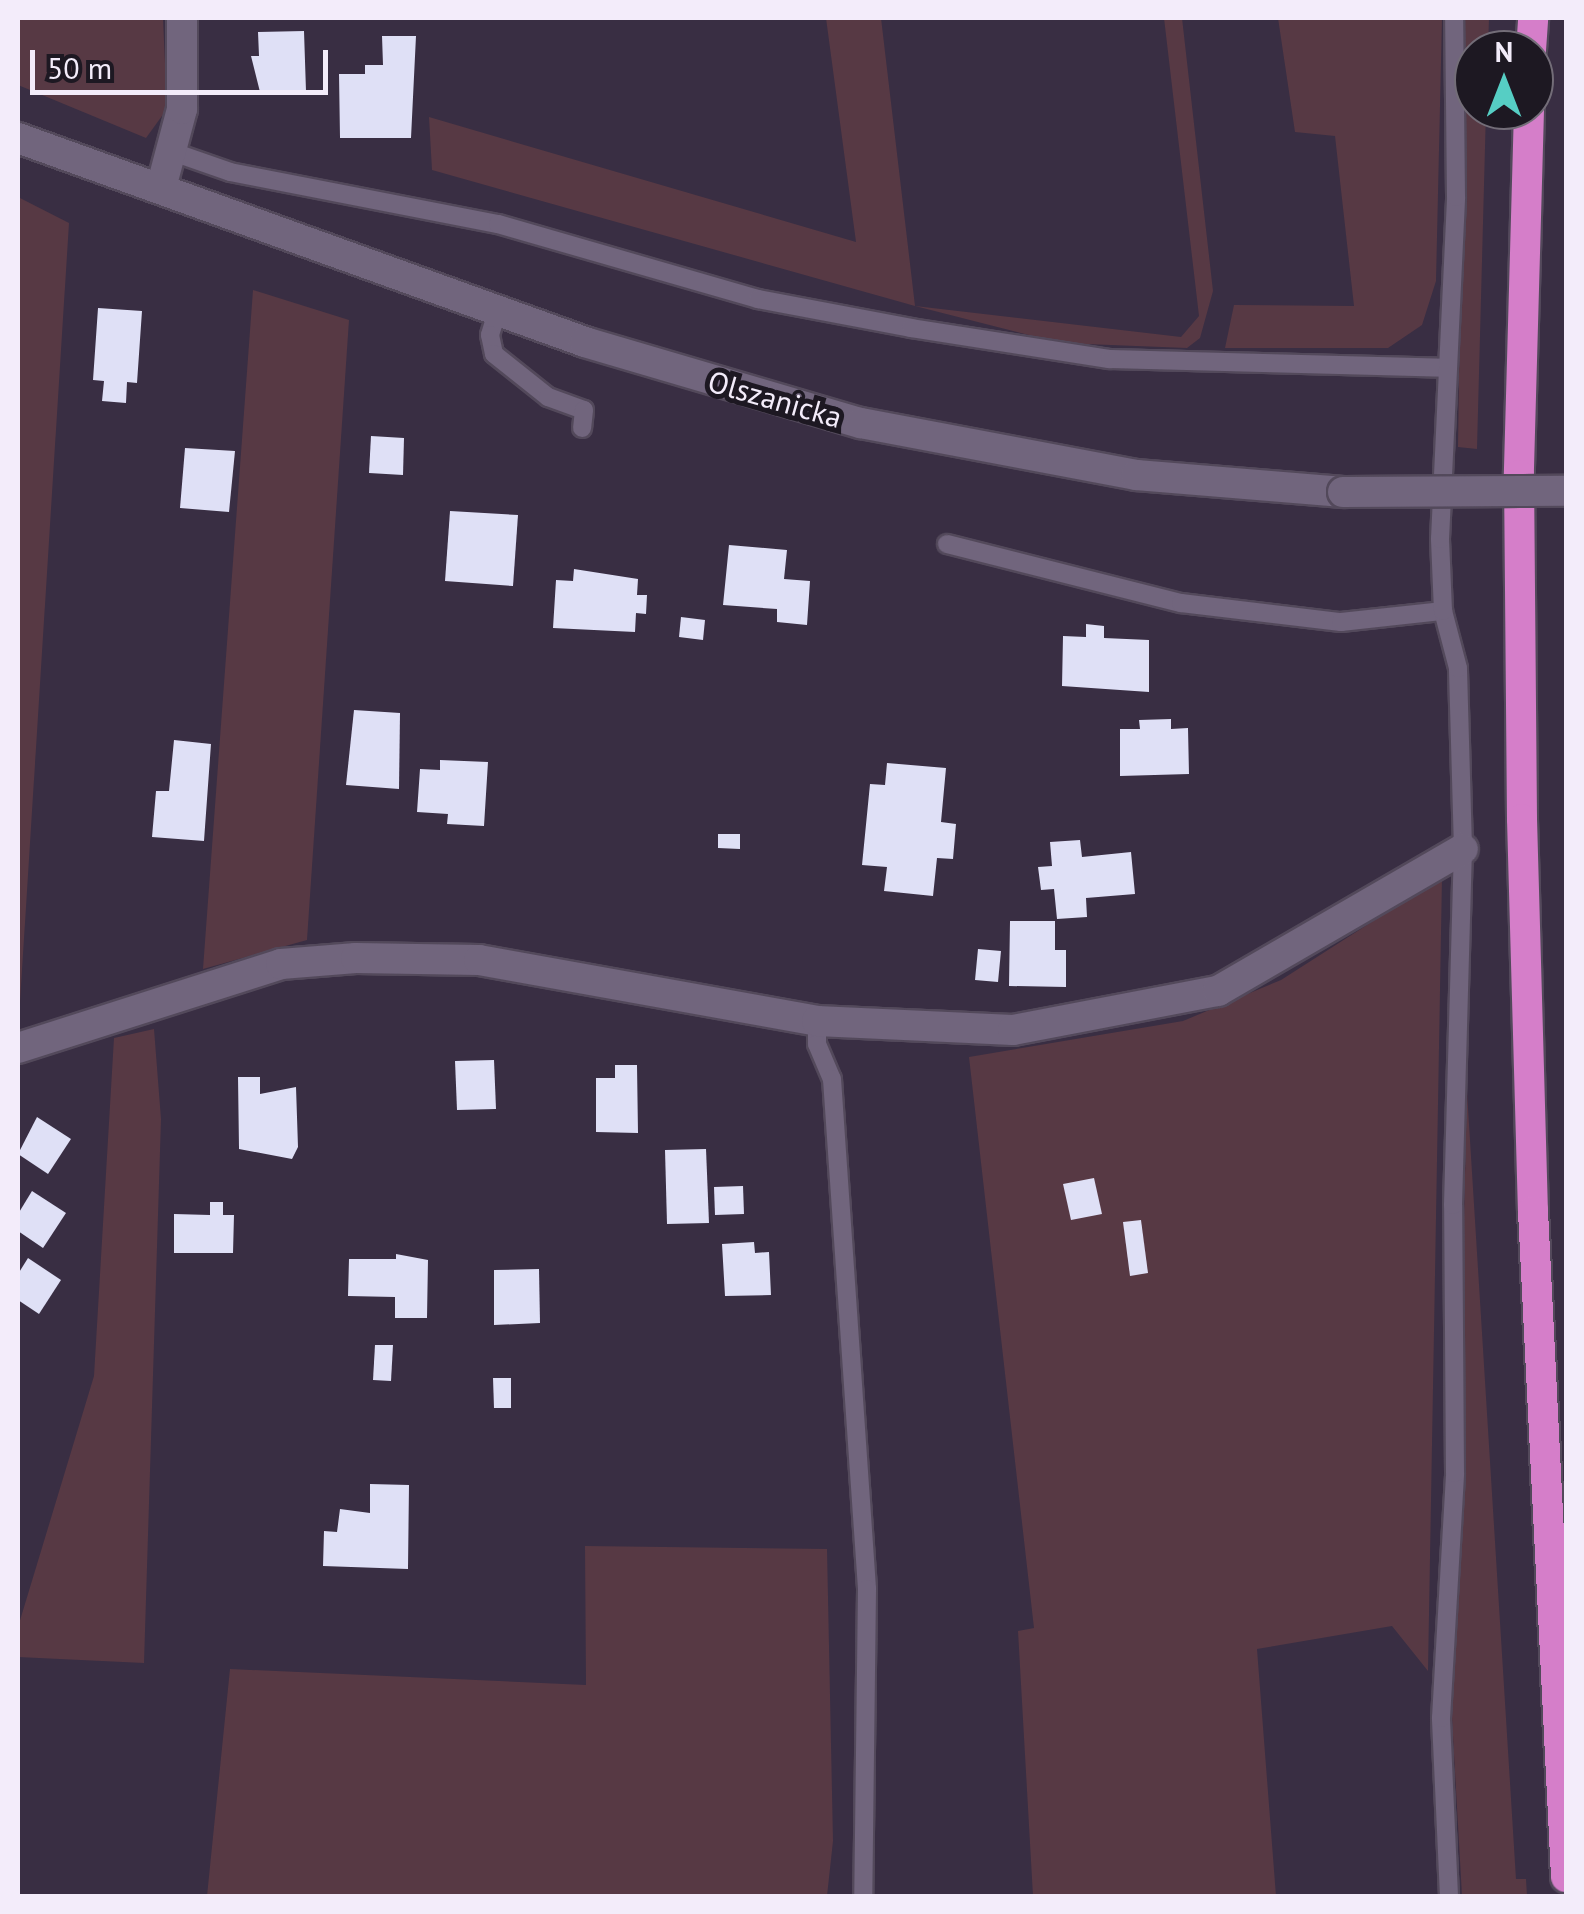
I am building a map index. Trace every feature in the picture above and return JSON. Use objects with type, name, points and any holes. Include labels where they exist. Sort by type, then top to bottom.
[{"type":"highway","points":[[1528,130],[1518,475],[1522,819],[1534,1230],[1566,1877]]},
{"type":"street","points":[[161,188],[173,152],[184,91],[182,18]]},
{"type":"street","name":"Olszanicka","points":[[18,138],[496,312],[730,388],[970,448],[1136,475],[1343,492],[1566,491]]},
{"type":"street","points":[[18,1048],[282,964],[356,958],[479,960],[817,1021],[1013,1030],[1218,991],[1463,850]]},
{"type":"lane","points":[[1449,1896],[1441,1718],[1455,1473],[1453,1205],[1463,850],[1458,668],[1442,610],[1445,368],[1456,196],[1454,18]]},
{"type":"lane","points":[[173,152],[230,172],[498,224],[758,299],[911,328],[1110,359],[1445,368]]},
{"type":"lane","points":[[496,312],[490,334],[494,354],[548,396],[584,410],[582,428]]},
{"type":"lane","points":[[947,544],[1181,602],[1341,622],[1442,610]]},
{"type":"lane","points":[[817,1021],[816,1044],[832,1079],[867,1590],[864,1896]]},
{"type":"shaded area","points":[[18,18],[163,18],[167,109],[146,138],[18,85]]},
{"type":"shaded area","points":[[826,18],[881,18],[915,306],[432,170],[429,117],[856,242]]},
{"type":"shaded area","points":[[1164,18],[1182,18],[1213,291],[1200,338],[1187,348],[1060,343],[915,306],[1181,337],[1199,316]]},
{"type":"shaded area","points":[[1278,18],[1442,18],[1436,281],[1422,325],[1388,348],[1225,348],[1234,305],[1354,306],[1335,136],[1295,132]]},
{"type":"shaded area","points":[[1464,18],[1489,18],[1489,30],[1464,30]]},
{"type":"shaded area","points":[[1462,130],[1485,130],[1477,449],[1458,447]]},
{"type":"shaded area","points":[[18,197],[69,223],[18,1034]]},
{"type":"shaded area","points":[[253,290],[349,320],[307,940],[203,969]]},
{"type":"shaded area","points":[[1442,877],[1428,1671],[1392,1626],[1257,1649],[1276,1896],[1033,1896],[1018,1631],[1034,1628],[969,1057],[1183,1021],[1281,980]]},
{"type":"shaded area","points":[[154,1029],[161,1119],[144,1663],[18,1657],[18,1627],[94,1376],[114,1038]]},
{"type":"shaded area","points":[[1467,1092],[1516,1879],[1526,1879],[1527,1896],[1462,1896],[1452,1718]]},
{"type":"shaded area","points":[[585,1546],[827,1549],[833,1841],[827,1896],[207,1896],[230,1669],[586,1685]]},
{"type":"building","points":[[304,31],[306,91],[260,92],[251,56],[259,56],[258,32]]},
{"type":"building","points":[[382,36],[416,36],[411,138],[340,138],[339,74],[365,74],[365,65],[383,65]]},
{"type":"building","points":[[98,308],[142,311],[137,383],[127,382],[126,403],[102,401],[104,381],[93,380]]},
{"type":"building","points":[[371,436],[404,438],[403,475],[369,473]]},
{"type":"building","points":[[185,448],[235,451],[229,512],[180,508]]},
{"type":"building","points":[[450,511],[518,515],[513,586],[445,581]]},
{"type":"building","points":[[729,545],[787,550],[784,579],[810,581],[807,625],[777,622],[777,609],[723,605]]},
{"type":"building","points":[[574,569],[638,579],[637,595],[647,595],[646,614],[636,613],[635,632],[553,628],[556,580],[573,581]]},
{"type":"building","points":[[681,617],[705,620],[703,640],[679,637]]},
{"type":"building","points":[[1086,624],[1104,626],[1104,638],[1149,640],[1149,692],[1062,686],[1063,636],[1086,637]]},
{"type":"building","points":[[354,710],[400,713],[399,789],[346,785]]},
{"type":"building","points":[[1171,719],[1171,729],[1188,728],[1189,774],[1120,776],[1120,729],[1140,729],[1139,720]]},
{"type":"building","points":[[174,740],[211,744],[204,841],[152,837],[156,791],[169,791]]},
{"type":"building","points":[[440,760],[488,762],[484,826],[447,824],[448,814],[417,812],[420,769],[440,770]]},
{"type":"building","points":[[887,763],[946,768],[941,822],[956,824],[953,859],[937,858],[933,896],[884,891],[887,867],[862,865],[870,784],[885,785]]},
{"type":"building","points":[[718,834],[740,834],[740,849],[718,848]]},
{"type":"building","points":[[1080,840],[1082,857],[1131,852],[1135,894],[1086,898],[1087,917],[1057,919],[1054,889],[1041,890],[1038,867],[1052,866],[1050,842]]},
{"type":"building","points":[[1010,921],[1055,921],[1055,950],[1066,950],[1066,987],[1009,986]]},
{"type":"building","points":[[978,949],[1001,951],[998,982],[975,980]]},
{"type":"building","points":[[494,1060],[496,1109],[457,1110],[455,1061]]},
{"type":"building","points":[[615,1065],[637,1065],[638,1133],[596,1132],[596,1078],[615,1078]]},
{"type":"building","points":[[238,1077],[260,1077],[260,1094],[296,1087],[298,1147],[292,1159],[239,1149]]},
{"type":"building","points":[[37,1117],[71,1139],[48,1174],[18,1154]]},
{"type":"building","points":[[706,1149],[709,1223],[667,1224],[665,1150]]},
{"type":"building","points":[[1094,1178],[1102,1214],[1071,1220],[1063,1184]]},
{"type":"building","points":[[743,1186],[744,1214],[715,1215],[714,1187]]},
{"type":"building","points":[[32,1191],[66,1213],[43,1248],[18,1231],[18,1214]]},
{"type":"building","points":[[210,1202],[223,1202],[223,1215],[234,1215],[233,1253],[174,1253],[174,1214],[210,1215]]},
{"type":"building","points":[[1141,1220],[1148,1273],[1130,1276],[1123,1222]]},
{"type":"building","points":[[754,1242],[755,1253],[769,1252],[771,1295],[725,1296],[722,1244]]},
{"type":"building","points":[[396,1254],[428,1260],[427,1318],[395,1318],[395,1297],[348,1296],[349,1259],[396,1259]]},
{"type":"building","points":[[28,1258],[61,1280],[39,1314],[18,1300],[18,1274]]},
{"type":"building","points":[[539,1269],[540,1323],[494,1325],[494,1270]]},
{"type":"building","points":[[375,1345],[393,1345],[391,1381],[373,1380]]},
{"type":"building","points":[[493,1378],[511,1378],[511,1408],[494,1408]]},
{"type":"building","points":[[370,1484],[409,1485],[408,1569],[323,1566],[324,1531],[337,1532],[340,1509],[370,1513]]}]
